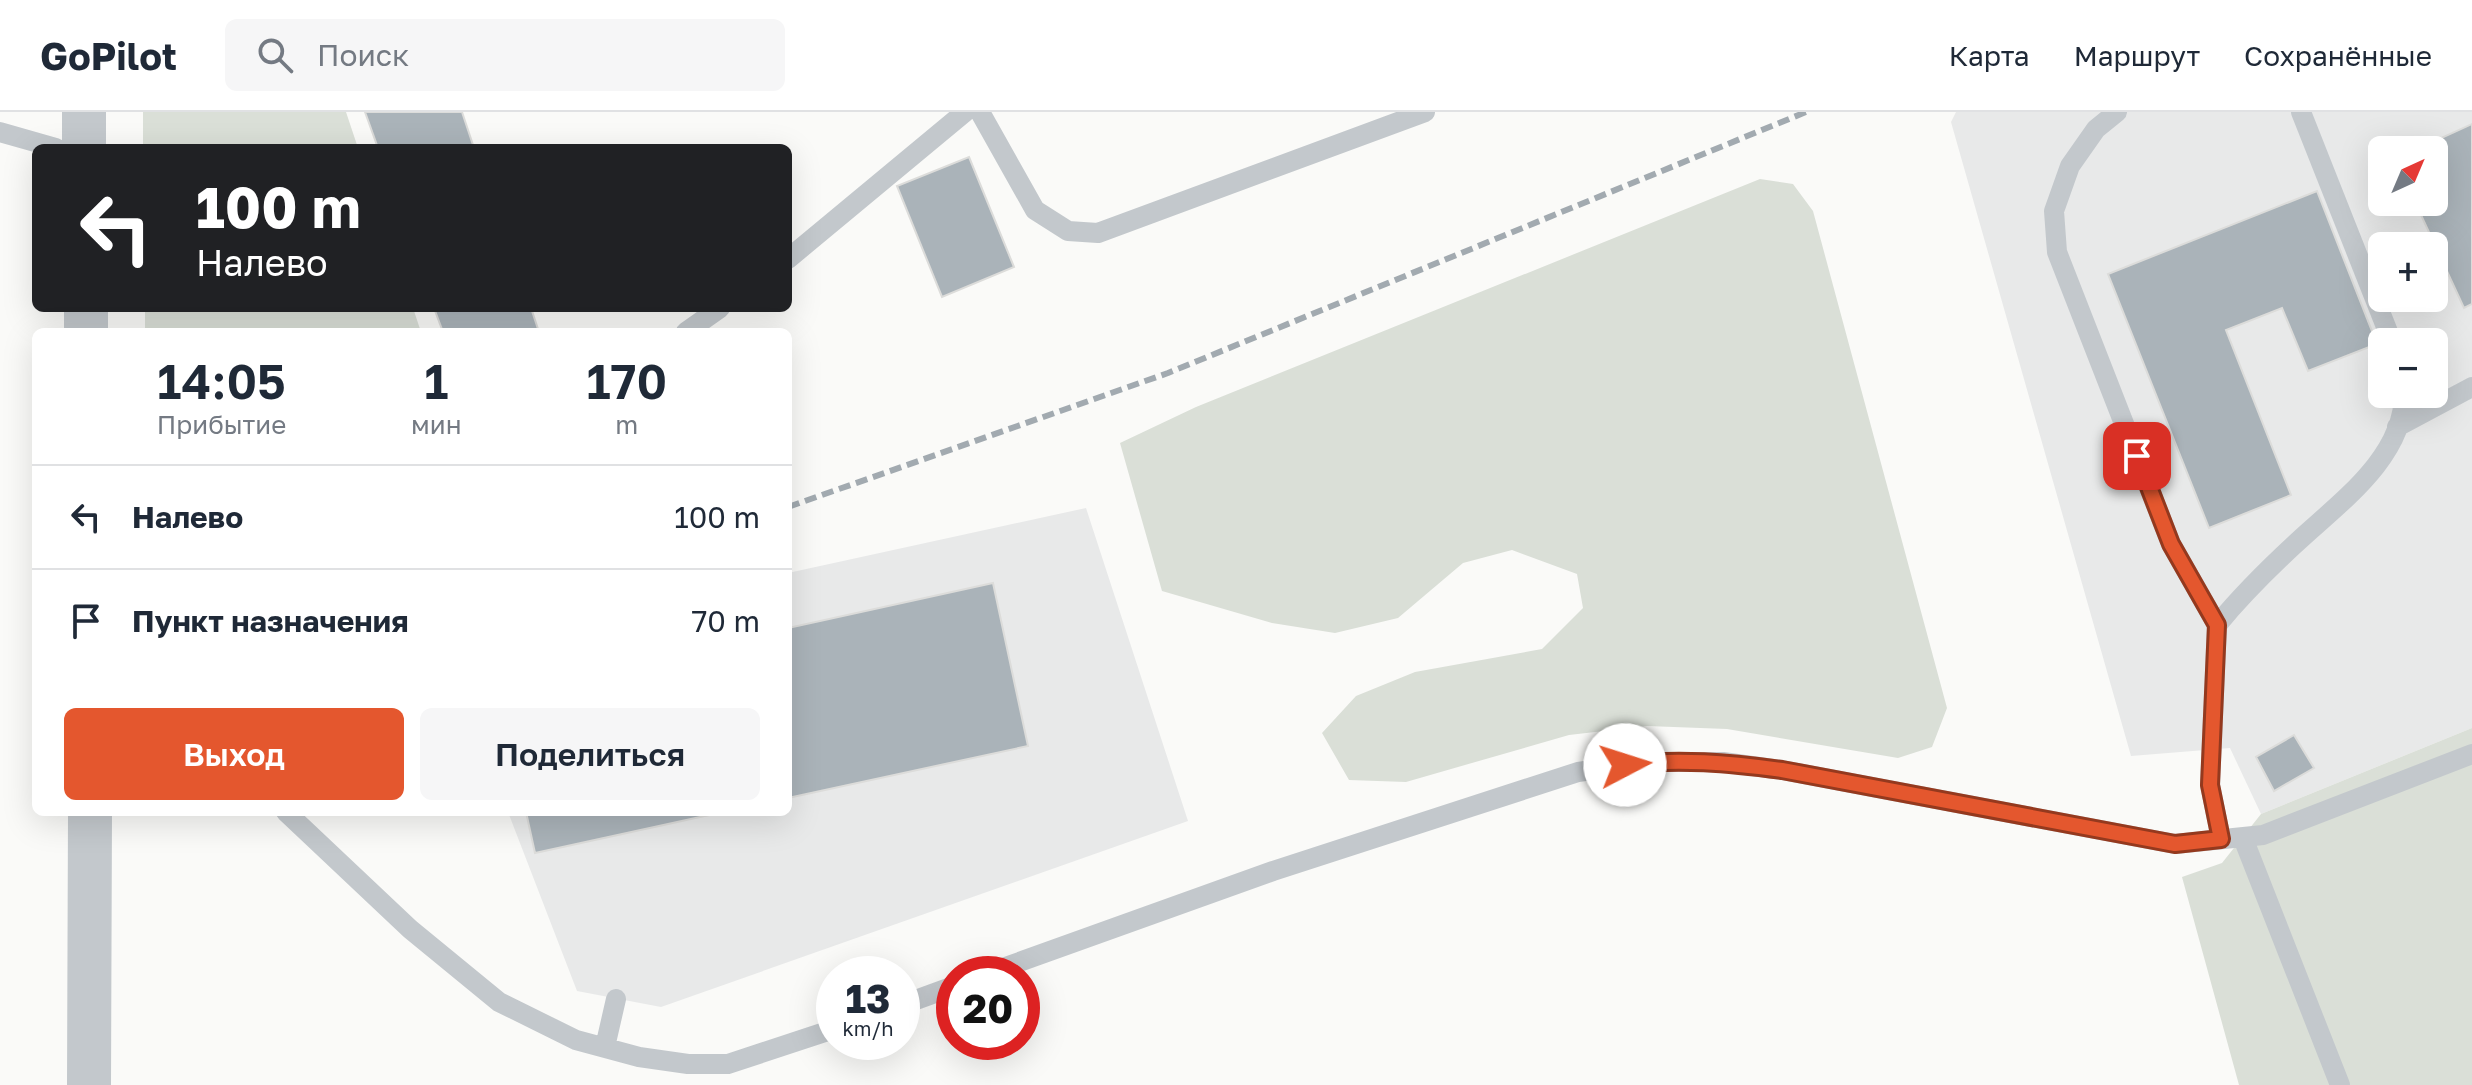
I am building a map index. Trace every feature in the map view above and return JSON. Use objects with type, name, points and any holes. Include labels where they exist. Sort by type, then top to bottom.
[{"type":"street","points":[[84,112],[84,144]]},
{"type":"street","points":[[89,1085],[90,816]]},
{"type":"lane","points":[[792,256],[965,112]]},
{"type":"lane","points":[[980,112],[1035,210],[1068,231],[1098,233],[1425,112]]},
{"type":"lane","points":[[2117,112],[2096,129],[2070,166],[2054,211],[2057,252],[2171,544],[2217,625],[2210,785],[2221,839]]},
{"type":"lane","points":[[2301,112],[2386,328]]},
{"type":"lane","points":[[0,132],[42,144]]},
{"type":"lane","points":[[692,328],[714,312]]},
{"type":"lane","points":[[2397,427],[2472,387]]},
{"type":"lane","points":[[2217,625],[2266,571],[2348,498],[2380,461],[2397,427],[2401,408]]},
{"type":"lane","points":[[1036,956],[1273,871],[1563,776],[1649,762],[1723,762],[1782,770],[2175,844],[2263,835],[2472,754]]},
{"type":"lane","points":[[290,816],[410,929],[499,1002],[576,1040],[639,1057],[688,1064],[728,1064],[816,1035]]},
{"type":"lane","points":[[2243,838],[2340,1085]]},
{"type":"lane","points":[[605,1047],[616,999]]},
{"type":"shaded area","points":[[143,112],[346,112],[357,144],[143,144]]},
{"type":"shaded area","points":[[1956,112],[2472,112],[2472,728],[2261,814],[2230,748],[2131,756],[1951,122]]},
{"type":"shaded area","points":[[1760,179],[1793,184],[1813,211],[1947,708],[1932,747],[1898,758],[1727,729],[1647,726],[1569,735],[1406,782],[1349,780],[1322,733],[1356,696],[1415,672],[1542,649],[1583,608],[1577,574],[1512,550],[1463,563],[1398,618],[1335,633],[1272,623],[1162,591],[1120,443],[1196,407]]},
{"type":"shaded area","points":[[145,312],[414,312],[420,328],[145,328]]},
{"type":"shaded area","points":[[1086,508],[1188,821],[661,1007],[577,991],[510,816],[792,816],[792,572]]},
{"type":"shaded area","points":[[2472,728],[2472,1085],[2239,1085],[2182,877],[2222,863],[2261,814]]},
{"type":"building","points":[[365,112],[462,112],[473,144],[377,144]]},
{"type":"building","points":[[2472,124],[2472,304],[2464,308],[2448,273],[2448,232],[2429,232],[2421,216],[2448,216],[2446,136]]},
{"type":"building","points":[[969,157],[1014,267],[942,297],[897,186]]},
{"type":"building","points":[[2317,191],[2371,328],[2368,328],[2368,348],[2308,371],[2282,308],[2226,330],[2291,495],[2209,528],[2108,274]]},
{"type":"building","points":[[436,312],[532,312],[538,328],[442,328]]},
{"type":"building","points":[[993,583],[1028,746],[792,797],[792,627]]},
{"type":"building","points":[[2294,735],[2314,768],[2274,791],[2256,757]]},
{"type":"building","points":[[527,816],[705,816],[535,853]]},
{"type":"railway","points":[[792,506],[1168,373],[1806,112]]},
{"type":"route","points":[[1625,765],[1723,762],[1782,770],[2175,844],[2221,839],[2210,785],[2217,625],[2171,544],[2137,456]]}]
